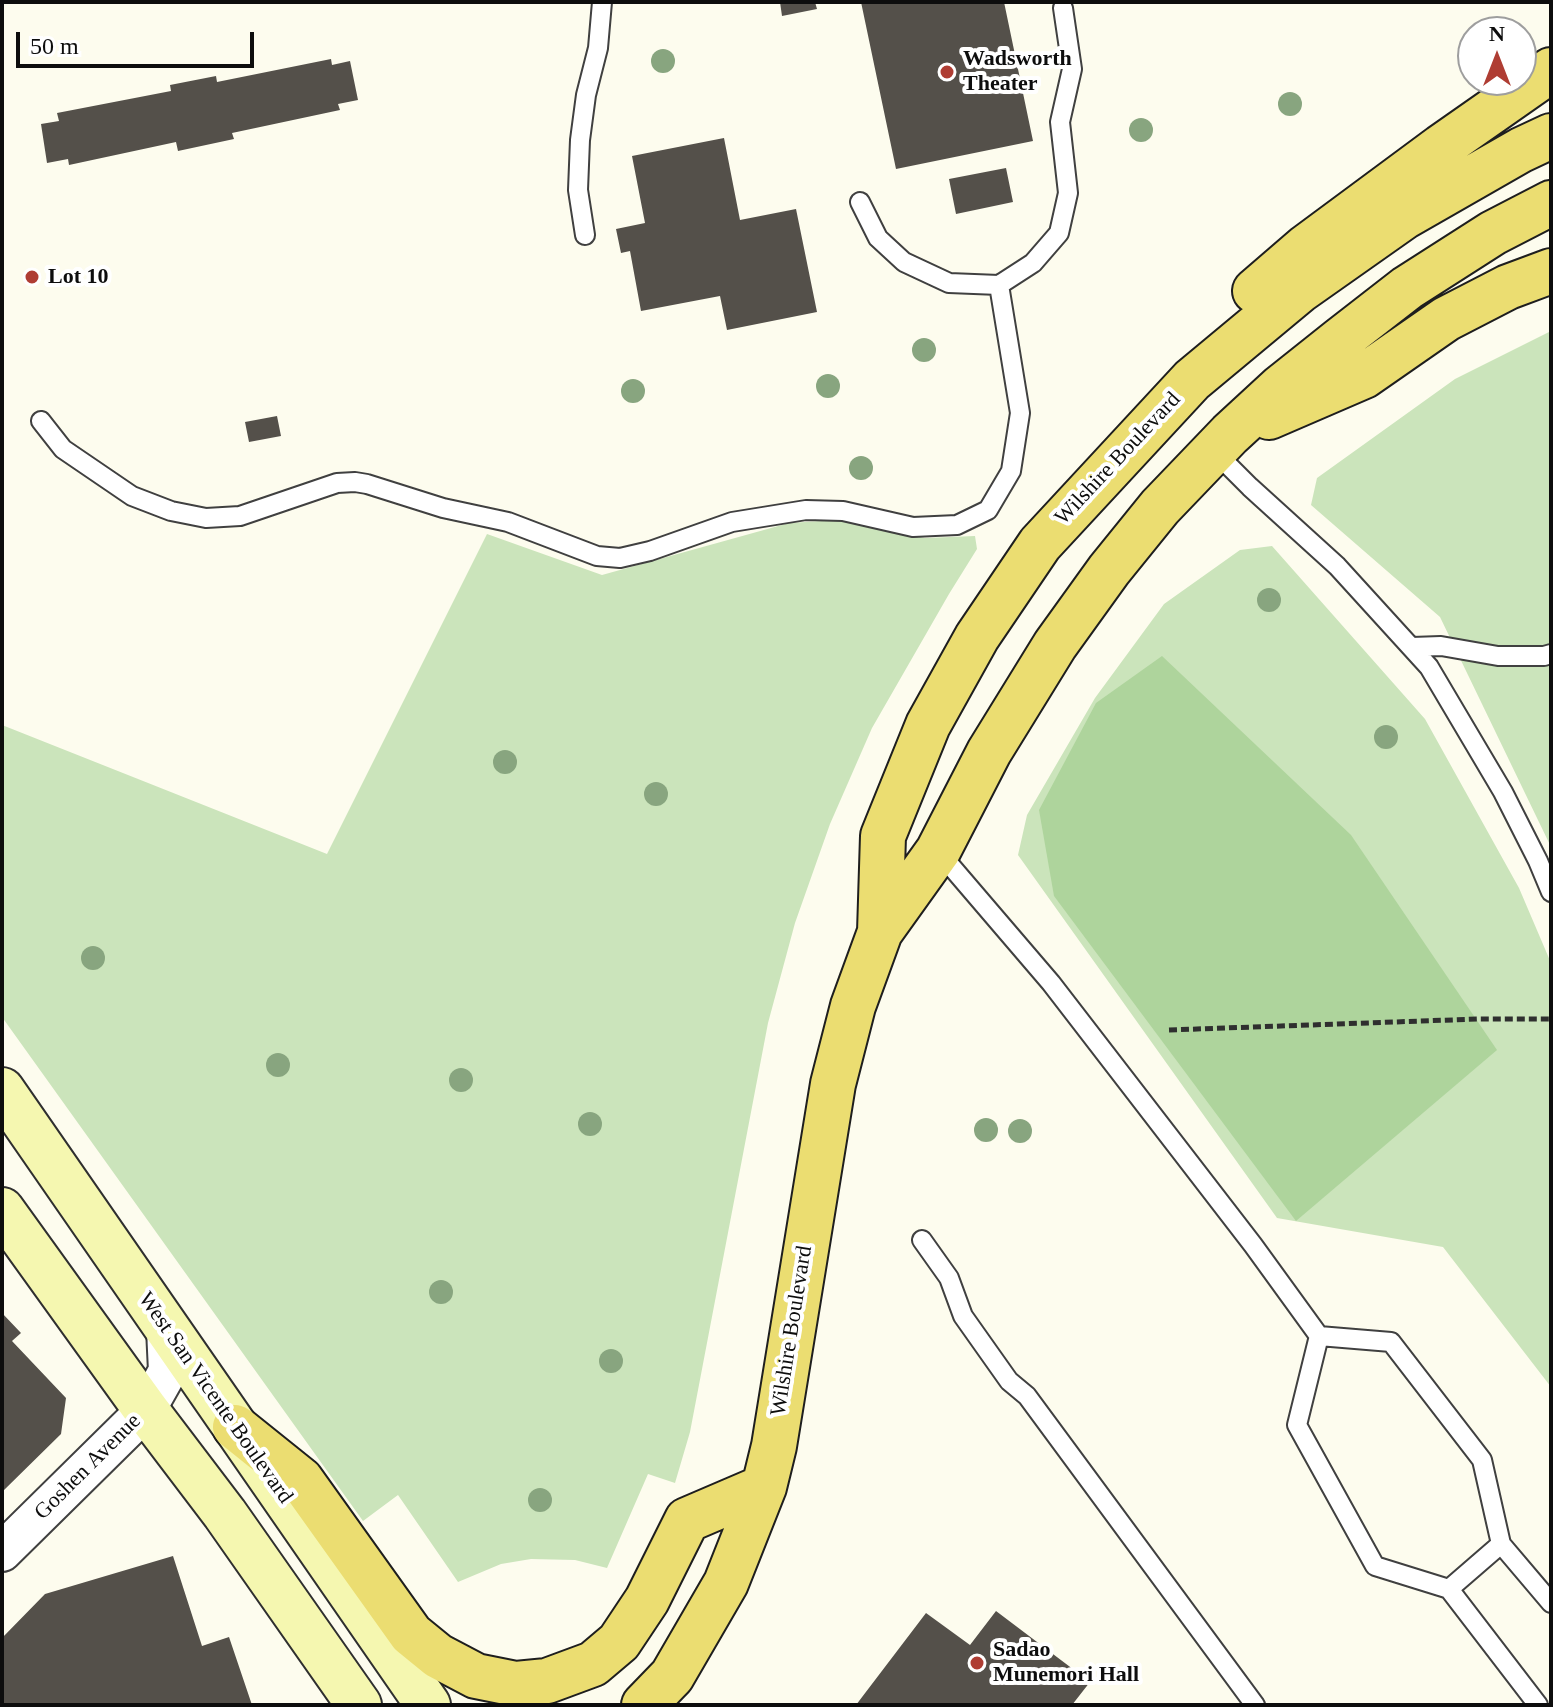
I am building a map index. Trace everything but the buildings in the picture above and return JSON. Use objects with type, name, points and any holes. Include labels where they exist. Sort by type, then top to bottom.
[{"type":"main road","points":[[1040,544],[1114,428],[1204,335],[1306,247],[1551,70]]},
{"type":"main road","name":"Wilshire Boulevard","points":[[880,932],[883,836],[928,725],[977,637],[1040,544],[1192,380],[1299,291],[1404,217],[1551,136]]},
{"type":"main road","name":"Wilshire Boulevard","points":[[644,1705],[672,1676],[726,1583],[764,1487],[774,1446],[833,1084],[853,1006],[880,932],[938,851],[989,752],[1055,645],[1109,570],[1160,507],[1222,442],[1281,387],[1407,288],[1493,233],[1551,203]]},
{"type":"main road","points":[[1222,442],[1364,376],[1446,319],[1508,287],[1551,271]]},
{"type":"main road","name":"West San Vicente Boulevard","points":[[2,1090],[428,1705]]},
{"type":"main road","points":[[2,1210],[225,1514],[359,1705]]},
{"type":"main road","points":[[235,1427],[301,1480],[411,1634],[438,1656],[476,1676],[516,1684],[547,1681],[593,1664],[619,1642],[640,1611],[687,1520],[764,1487]]},
{"type":"street","name":"Goshen Avenue","points":[[2,1552],[146,1410],[168,1371],[166,1329]]},
{"type":"lane","points":[[585,235],[578,190],[580,140],[586,95],[598,48],[602,2]]},
{"type":"lane","points":[[860,202],[878,238],[904,262],[949,283],[999,285],[1033,263],[1059,233],[1068,193],[1060,122],[1072,69],[1063,8]]},
{"type":"lane","points":[[41,421],[63,449],[132,496],[171,511],[206,518],[240,516],[337,483],[355,482],[443,508],[508,522],[597,556],[620,558],[650,551],[732,522],[806,510],[843,511],[913,527],[957,525],[988,510],[1011,471],[1020,413],[999,285]]},
{"type":"lane","points":[[1222,442],[1250,487],[1337,566],[1429,667],[1503,792],[1551,892]]},
{"type":"lane","points":[[1412,647],[1441,646],[1498,656],[1551,654]]},
{"type":"lane","points":[[938,851],[1051,983],[1253,1245],[1319,1336],[1391,1342],[1482,1460],[1501,1544],[1551,1603]]},
{"type":"lane","points":[[922,1240],[949,1278],[963,1316],[1001,1370],[1027,1396],[1255,1705]]},
{"type":"lane","points":[[1319,1336],[1297,1425],[1375,1566],[1449,1589],[1538,1705]]},
{"type":"lane","points":[[1449,1589],[1501,1544]]},
{"type":"path","points":[[1169,1030],[1551,1019]]},
{"type":"green space","points":[[1551,331],[1551,847],[1440,617],[1311,505],[1317,478],[1455,379]]},
{"type":"green space","points":[[837,520],[925,538],[975,536],[977,549],[872,728],[830,824],[795,923],[768,1023],[690,1432],[675,1483],[648,1474],[607,1568],[575,1560],[531,1559],[501,1564],[458,1582],[398,1495],[363,1521],[2,1017],[2,725],[327,854],[487,534],[602,575],[789,523]]},
{"type":"green space","points":[[1272,546],[1425,719],[1519,888],[1551,963],[1551,1387],[1443,1247],[1277,1218],[1018,855],[1027,815],[1095,698],[1164,604],[1240,550]]},
{"type":"green space","points":[[1162,656],[1351,835],[1497,1050],[1296,1221],[1054,896],[1039,810],[1096,703]]},
{"type":"place","name":"Wadsworth Theater","points":[[947,72]]},
{"type":"place","name":"Lot 10","points":[[32,277]]},
{"type":"place","name":"Sadao Munemori Hall","points":[[977,1663]]}]
